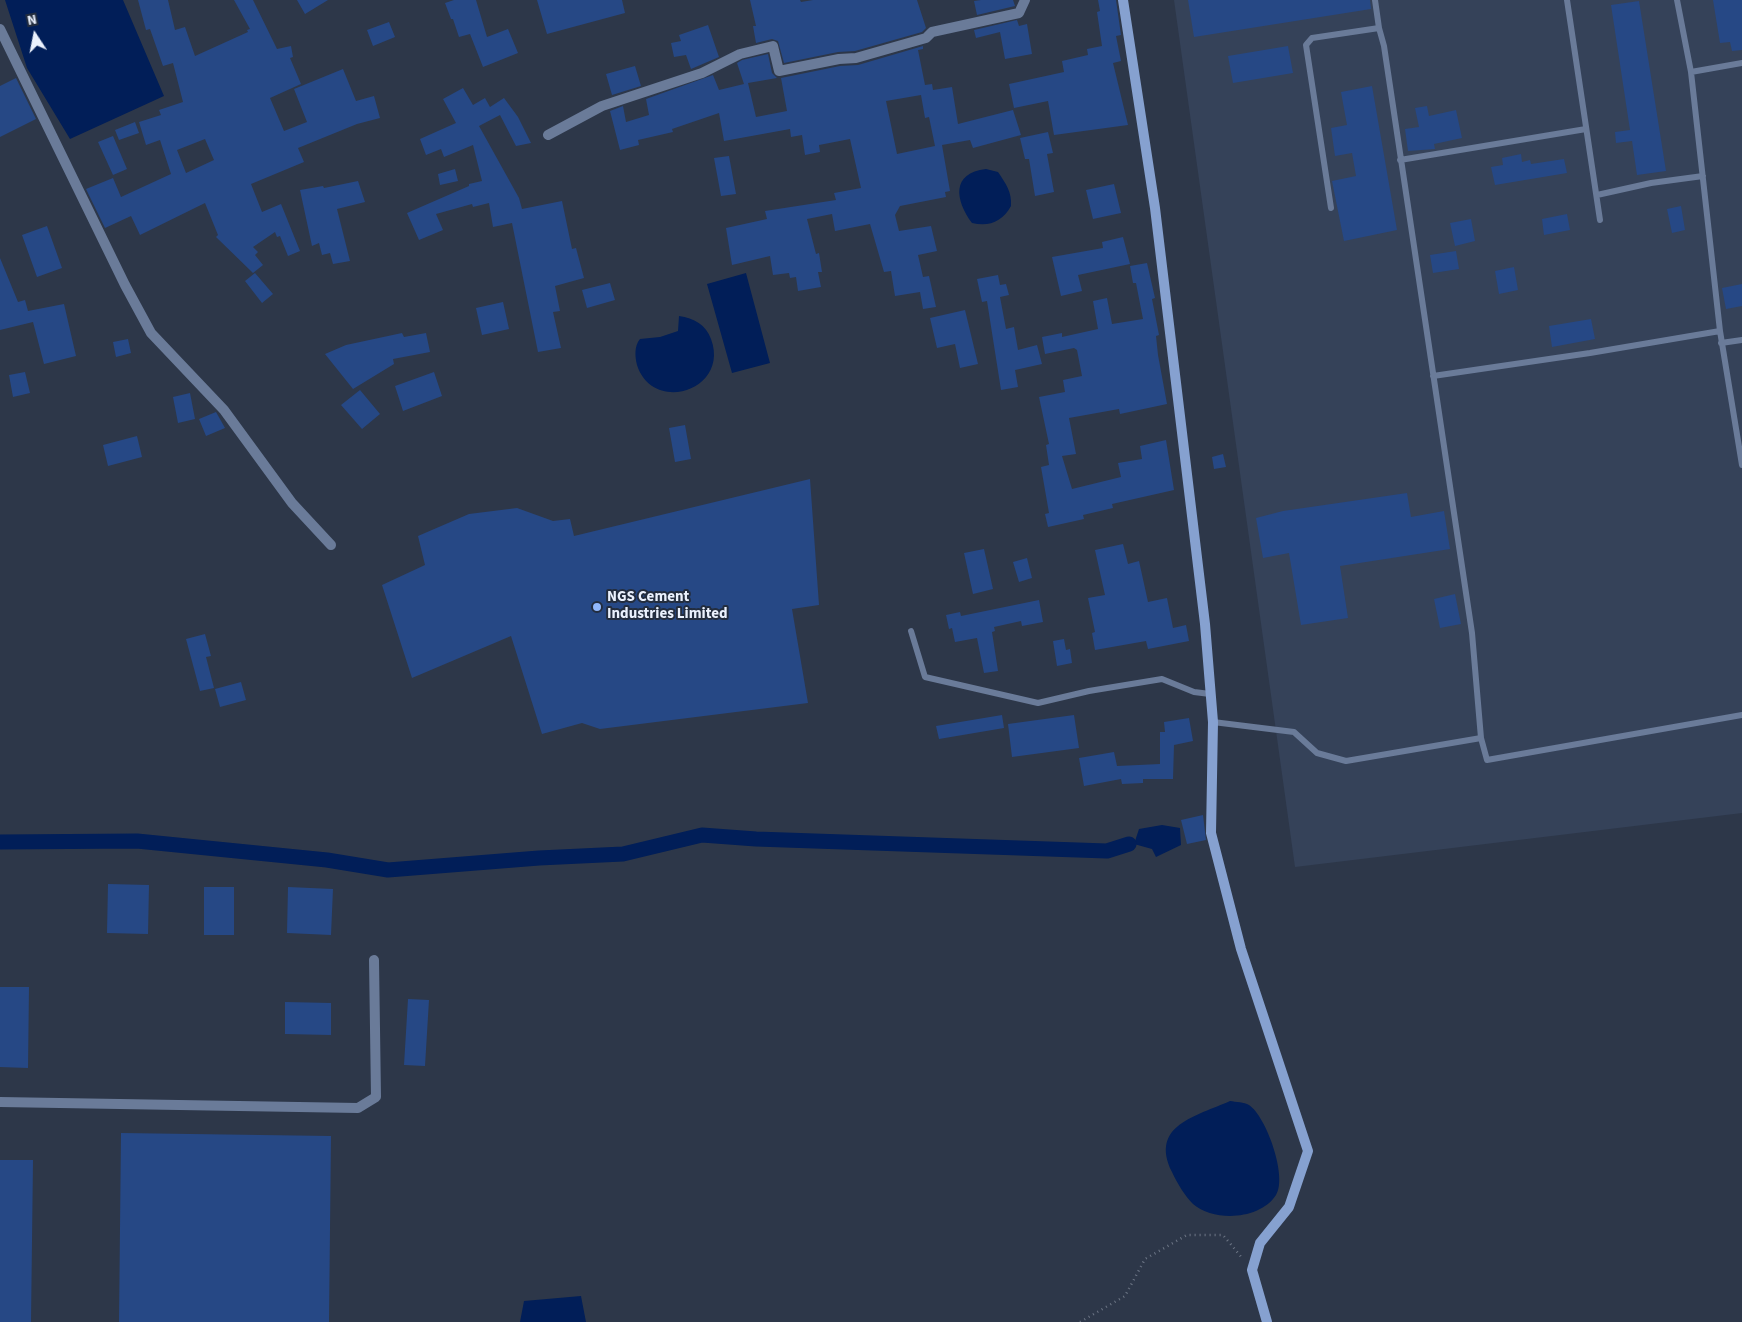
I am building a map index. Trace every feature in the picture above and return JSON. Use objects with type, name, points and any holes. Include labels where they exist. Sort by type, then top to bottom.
[{"type":"street","points":[[548,135],[602,106],[702,73],[740,54],[773,46],[779,71],[840,59],[856,58],[926,38],[932,32],[1019,13],[1026,0]]},
{"type":"street","points":[[1123,0],[1155,208],[1206,624],[1213,722],[1212,833],[1241,949],[1308,1151],[1290,1207],[1260,1243],[1252,1270],[1267,1322]]},
{"type":"street","points":[[0,29],[125,285],[151,333],[224,410],[292,502],[331,545]]},
{"type":"street","points":[[0,1102],[358,1108],[376,1097],[374,960]]},
{"type":"lane","points":[[1375,0],[1384,46],[1472,633],[1481,738],[1487,760],[1742,714]]},
{"type":"lane","points":[[1567,0],[1600,220]]},
{"type":"lane","points":[[1677,0],[1691,72],[1721,342],[1742,465]]},
{"type":"lane","points":[[1330,208],[1306,45],[1312,38],[1380,28]]},
{"type":"lane","points":[[1691,72],[1742,64]]},
{"type":"lane","points":[[1400,160],[1586,129]]},
{"type":"lane","points":[[1597,195],[1651,183],[1703,176]]},
{"type":"lane","points":[[1433,376],[1590,354],[1720,331]]},
{"type":"lane","points":[[1721,342],[1742,340]]},
{"type":"lane","points":[[911,631],[925,677],[980,691],[1038,703],[1089,691],[1162,679],[1194,692],[1210,694]]},
{"type":"lane","points":[[1213,722],[1294,732],[1317,753],[1346,761],[1481,738]]},
{"type":"path","points":[[1080,1322],[1125,1296],[1144,1259],[1187,1235],[1223,1235],[1252,1270]]},
{"type":"shaded area","points":[[1174,0],[1742,0],[1742,813],[1295,867]]},
{"type":"water","points":[[5,0],[123,0],[164,96],[70,139],[27,68]]},
{"type":"water","points":[[986,169],[998,172],[1006,184],[1011,206],[1004,216],[995,222],[989,224],[972,223],[962,205],[960,189],[962,182],[967,176]]},
{"type":"water","points":[[746,273],[770,363],[732,373],[707,284]]},
{"type":"water","points":[[679,316],[690,318],[703,326],[711,339],[714,357],[710,372],[700,383],[687,390],[672,392],[658,389],[646,380],[637,365],[636,352],[640,339],[660,337],[678,331]]},
{"type":"water","points":[[1162,825],[1180,828],[1181,845],[1156,857],[1152,849],[1134,844],[1139,829]]},
{"type":"water","points":[[1230,1101],[1249,1105],[1256,1111],[1262,1121],[1277,1162],[1279,1186],[1276,1195],[1269,1203],[1259,1209],[1248,1214],[1224,1216],[1202,1210],[1193,1204],[1184,1193],[1172,1172],[1167,1156],[1167,1143],[1172,1133],[1180,1124]]},
{"type":"water","points":[[581,1296],[586,1322],[520,1322],[524,1301]]},
{"type":"building","points":[[138,0],[168,0],[175,30],[185,27],[195,56],[248,32],[247,30],[250,29],[234,0],[253,0],[277,49],[291,46],[293,57],[290,58],[301,84],[270,98],[284,131],[307,122],[294,89],[343,69],[356,101],[374,96],[380,118],[357,124],[298,148],[304,162],[251,184],[262,212],[281,204],[300,251],[288,256],[280,236],[277,237],[275,232],[253,247],[258,252],[255,255],[263,265],[253,273],[216,237],[218,235],[205,203],[140,235],[131,216],[105,228],[86,189],[113,178],[121,197],[171,174],[160,140],[146,145],[139,122],[161,115],[159,110],[183,102],[173,63],[163,66],[150,29],[146,30]],"holes":[[[205,139],[214,160],[186,173],[177,150]]]},
{"type":"building","points":[[297,0],[328,0],[305,14]]},
{"type":"building","points":[[454,0],[476,0],[487,37],[508,29],[518,53],[483,67],[470,34],[459,37],[453,19],[451,19],[445,3]]},
{"type":"building","points":[[537,0],[622,0],[625,13],[547,34]]},
{"type":"building","points":[[750,0],[800,0],[801,2],[813,0],[917,0],[926,28],[922,32],[855,51],[838,52],[784,63],[778,41],[772,39],[756,43],[753,26],[756,26]]},
{"type":"building","points":[[1013,0],[1015,6],[977,15],[974,1]]},
{"type":"building","points":[[1098,0],[1116,0],[1121,35],[1116,36],[1121,61],[1113,63],[1128,125],[1054,135],[1048,101],[1014,108],[1009,84],[1064,72],[1062,61],[1088,55],[1087,49],[1102,46],[1097,12],[1100,11]]},
{"type":"building","points":[[1188,0],[1370,0],[1371,9],[1194,37]]},
{"type":"building","points":[[1713,0],[1742,0],[1742,50],[1732,51],[1730,42],[1720,43]]},
{"type":"building","points":[[1639,1],[1666,171],[1637,175],[1632,141],[1616,143],[1615,132],[1630,130],[1611,5]]},
{"type":"building","points":[[1017,20],[1019,26],[1027,24],[1032,54],[1005,59],[1000,32],[976,38],[974,30]]},
{"type":"building","points":[[389,22],[395,37],[373,46],[367,30]]},
{"type":"building","points":[[708,25],[719,57],[691,69],[686,55],[674,57],[671,43],[681,41],[679,35]]},
{"type":"building","points":[[923,46],[923,49],[918,50],[925,85],[932,84],[933,90],[952,87],[958,124],[1013,110],[1021,135],[973,148],[970,140],[942,145],[950,191],[945,192],[946,197],[900,206],[895,215],[899,231],[931,226],[937,251],[918,255],[923,277],[929,276],[936,307],[923,309],[920,292],[895,296],[891,271],[884,272],[870,224],[835,231],[832,214],[807,219],[816,254],[819,253],[822,272],[818,272],[821,287],[798,291],[796,277],[790,278],[789,273],[773,275],[770,256],[732,265],[726,228],[767,219],[765,211],[836,200],[834,193],[861,188],[850,139],[819,145],[820,152],[805,155],[802,135],[791,137],[790,129],[724,141],[719,113],[672,129],[673,132],[638,140],[639,145],[620,150],[610,111],[623,106],[626,122],[649,115],[646,99],[713,75],[719,90],[744,84],[737,63],[742,60],[768,54],[772,73],[777,78],[748,83],[756,117],[787,111],[781,78],[840,66],[858,65]],"holes":[[[921,95],[925,118],[929,117],[935,146],[897,154],[886,101]]]},
{"type":"building","points":[[1288,46],[1293,73],[1233,83],[1228,56]]},
{"type":"building","points":[[635,66],[641,86],[612,95],[606,74]]},
{"type":"building","points":[[16,78],[36,119],[0,137],[0,86]]},
{"type":"building","points":[[1372,86],[1397,230],[1344,241],[1332,181],[1356,176],[1352,153],[1335,156],[1331,128],[1347,125],[1341,92]]},
{"type":"building","points":[[463,88],[473,105],[485,98],[490,107],[504,98],[518,117],[531,143],[516,146],[500,115],[479,126],[519,198],[522,209],[562,201],[572,249],[576,248],[584,278],[555,286],[560,311],[553,312],[561,348],[538,352],[512,223],[493,227],[489,203],[473,207],[472,204],[436,214],[443,230],[419,240],[407,213],[469,186],[469,184],[482,181],[473,145],[444,157],[441,149],[426,155],[420,139],[456,123],[443,99]]},
{"type":"building","points":[[1427,106],[1429,116],[1456,110],[1462,138],[1434,144],[1435,149],[1408,151],[1405,129],[1419,127],[1415,108]]},
{"type":"building","points":[[135,122],[139,133],[119,140],[115,130]]},
{"type":"building","points":[[1048,132],[1053,153],[1047,154],[1054,192],[1035,196],[1029,159],[1025,159],[1020,138]]},
{"type":"building","points":[[113,136],[127,169],[113,175],[98,142]]},
{"type":"building","points":[[1521,154],[1522,162],[1530,160],[1531,164],[1564,159],[1567,173],[1495,185],[1491,167],[1503,165],[1502,158]]},
{"type":"building","points":[[729,156],[736,194],[721,196],[714,158]]},
{"type":"building","points":[[455,169],[458,181],[440,185],[438,174]]},
{"type":"building","points":[[358,181],[365,202],[337,209],[350,261],[333,264],[330,253],[322,255],[319,243],[312,246],[300,190],[323,186],[324,188]]},
{"type":"building","points":[[1114,184],[1121,213],[1093,219],[1086,190]]},
{"type":"building","points":[[1681,206],[1685,230],[1672,233],[1667,209]]},
{"type":"building","points":[[1567,214],[1570,230],[1544,235],[1542,219]]},
{"type":"building","points":[[1471,219],[1475,241],[1455,246],[1450,223]]},
{"type":"building","points":[[47,226],[62,268],[37,277],[22,235]]},
{"type":"building","points":[[1123,237],[1130,264],[1078,275],[1082,291],[1061,296],[1052,257],[1103,248],[1102,242]]},
{"type":"building","points":[[1456,251],[1459,269],[1433,273],[1430,255]]},
{"type":"building","points":[[0,258],[18,302],[25,300],[28,311],[64,304],[76,356],[44,364],[33,322],[0,330]]},
{"type":"building","points":[[1147,263],[1155,298],[1152,299],[1159,335],[1156,336],[1158,355],[1167,404],[1120,414],[1119,409],[1069,418],[1076,454],[1062,456],[1072,489],[1121,477],[1118,463],[1142,459],[1140,446],[1166,440],[1174,490],[1112,504],[1113,508],[1083,515],[1084,519],[1048,527],[1045,514],[1049,513],[1041,467],[1049,465],[1046,445],[1049,444],[1039,397],[1065,392],[1063,380],[1082,376],[1077,350],[1074,348],[1045,354],[1042,337],[1062,333],[1062,337],[1098,329],[1093,301],[1107,298],[1112,324],[1143,319],[1136,283],[1133,283],[1130,266]]},
{"type":"building","points":[[1514,267],[1518,290],[1499,294],[1495,271]]},
{"type":"building","points":[[255,273],[273,294],[262,303],[245,281]]},
{"type":"building","points":[[998,275],[1000,285],[1006,284],[1009,295],[1000,297],[1006,329],[1014,327],[1018,350],[1037,345],[1042,364],[1015,370],[1018,387],[1001,390],[987,301],[982,302],[977,279]]},
{"type":"building","points":[[610,283],[615,300],[587,308],[582,290]]},
{"type":"building","points":[[1742,284],[1742,306],[1726,309],[1722,288]]},
{"type":"building","points":[[503,302],[509,329],[482,335],[476,308]]},
{"type":"building","points":[[965,310],[978,364],[960,368],[955,344],[937,348],[930,318]]},
{"type":"building","points":[[1591,319],[1595,339],[1552,347],[1549,326]]},
{"type":"building","points":[[402,333],[404,337],[426,333],[430,352],[393,359],[394,364],[353,389],[325,354],[346,345]]},
{"type":"building","points":[[128,339],[131,353],[116,357],[113,342]]},
{"type":"building","points":[[25,372],[30,393],[13,397],[9,375]]},
{"type":"building","points":[[434,372],[442,396],[403,411],[395,386]]},
{"type":"building","points":[[360,390],[380,414],[362,429],[341,405]]},
{"type":"building","points":[[190,393],[195,419],[178,423],[173,397]]},
{"type":"building","points":[[216,412],[225,428],[206,436],[199,419]]},
{"type":"building","points":[[685,425],[691,459],[675,462],[669,428]]},
{"type":"building","points":[[137,436],[142,457],[108,466],[103,445]]},
{"type":"building","points":[[1223,454],[1226,467],[1214,469],[1212,457]]},
{"type":"building","name":"NGS Cement Industries Limited","points":[[810,479],[819,605],[792,609],[808,703],[600,729],[582,723],[542,734],[511,636],[412,678],[382,585],[425,565],[418,536],[469,514],[517,508],[553,521],[570,519],[574,536]]},
{"type":"building","points":[[1407,493],[1411,517],[1444,511],[1450,549],[1340,566],[1348,618],[1301,625],[1289,553],[1263,558],[1256,518],[1283,511]]},
{"type":"building","points":[[1123,544],[1128,564],[1139,561],[1148,602],[1167,598],[1173,628],[1186,625],[1189,641],[1148,649],[1146,641],[1095,650],[1092,633],[1095,632],[1088,598],[1105,595],[1095,550]]},
{"type":"building","points":[[984,549],[993,589],[973,594],[964,553]]},
{"type":"building","points":[[1027,558],[1032,578],[1019,582],[1013,562]]},
{"type":"building","points":[[1455,594],[1461,624],[1440,628],[1434,599]]},
{"type":"building","points":[[1039,600],[1043,622],[1022,626],[1021,621],[994,627],[995,631],[992,632],[998,671],[984,673],[977,638],[955,642],[952,628],[949,629],[946,615],[960,612],[961,616]]},
{"type":"building","points":[[205,634],[211,656],[206,657],[214,688],[200,691],[186,639]]},
{"type":"building","points":[[1064,639],[1066,650],[1070,649],[1072,663],[1057,666],[1053,641]]},
{"type":"building","points":[[241,682],[246,700],[220,707],[215,689]]},
{"type":"building","points":[[1002,715],[1004,728],[939,739],[936,726]]},
{"type":"building","points":[[1074,715],[1079,748],[1012,757],[1008,724]]},
{"type":"building","points":[[1189,718],[1193,741],[1174,745],[1173,779],[1143,779],[1143,783],[1122,784],[1121,779],[1084,786],[1079,758],[1114,752],[1117,766],[1160,764],[1160,732],[1165,732],[1164,722]]},
{"type":"building","points":[[1203,815],[1206,840],[1187,844],[1181,820]]},
{"type":"building","points":[[108,884],[149,885],[148,934],[107,933]]},
{"type":"building","points":[[204,887],[234,887],[234,935],[204,935]]},
{"type":"building","points":[[288,887],[333,889],[331,935],[287,933]]},
{"type":"building","points":[[0,987],[29,987],[28,1068],[0,1067]]},
{"type":"building","points":[[408,999],[429,1000],[425,1066],[404,1065]]},
{"type":"building","points":[[285,1002],[331,1003],[331,1035],[285,1034]]},
{"type":"building","points":[[121,1133],[331,1136],[329,1322],[119,1322]]},
{"type":"building","points":[[0,1160],[33,1160],[31,1322],[0,1322]]},
{"type":"waterway","points":[[0,842],[137,841],[327,860],[388,870],[539,858],[623,854],[702,835],[756,839],[1107,851],[1129,844]]},
{"type":"place","name":"NGS Cement Industries Limited","points":[[597,607]]}]
